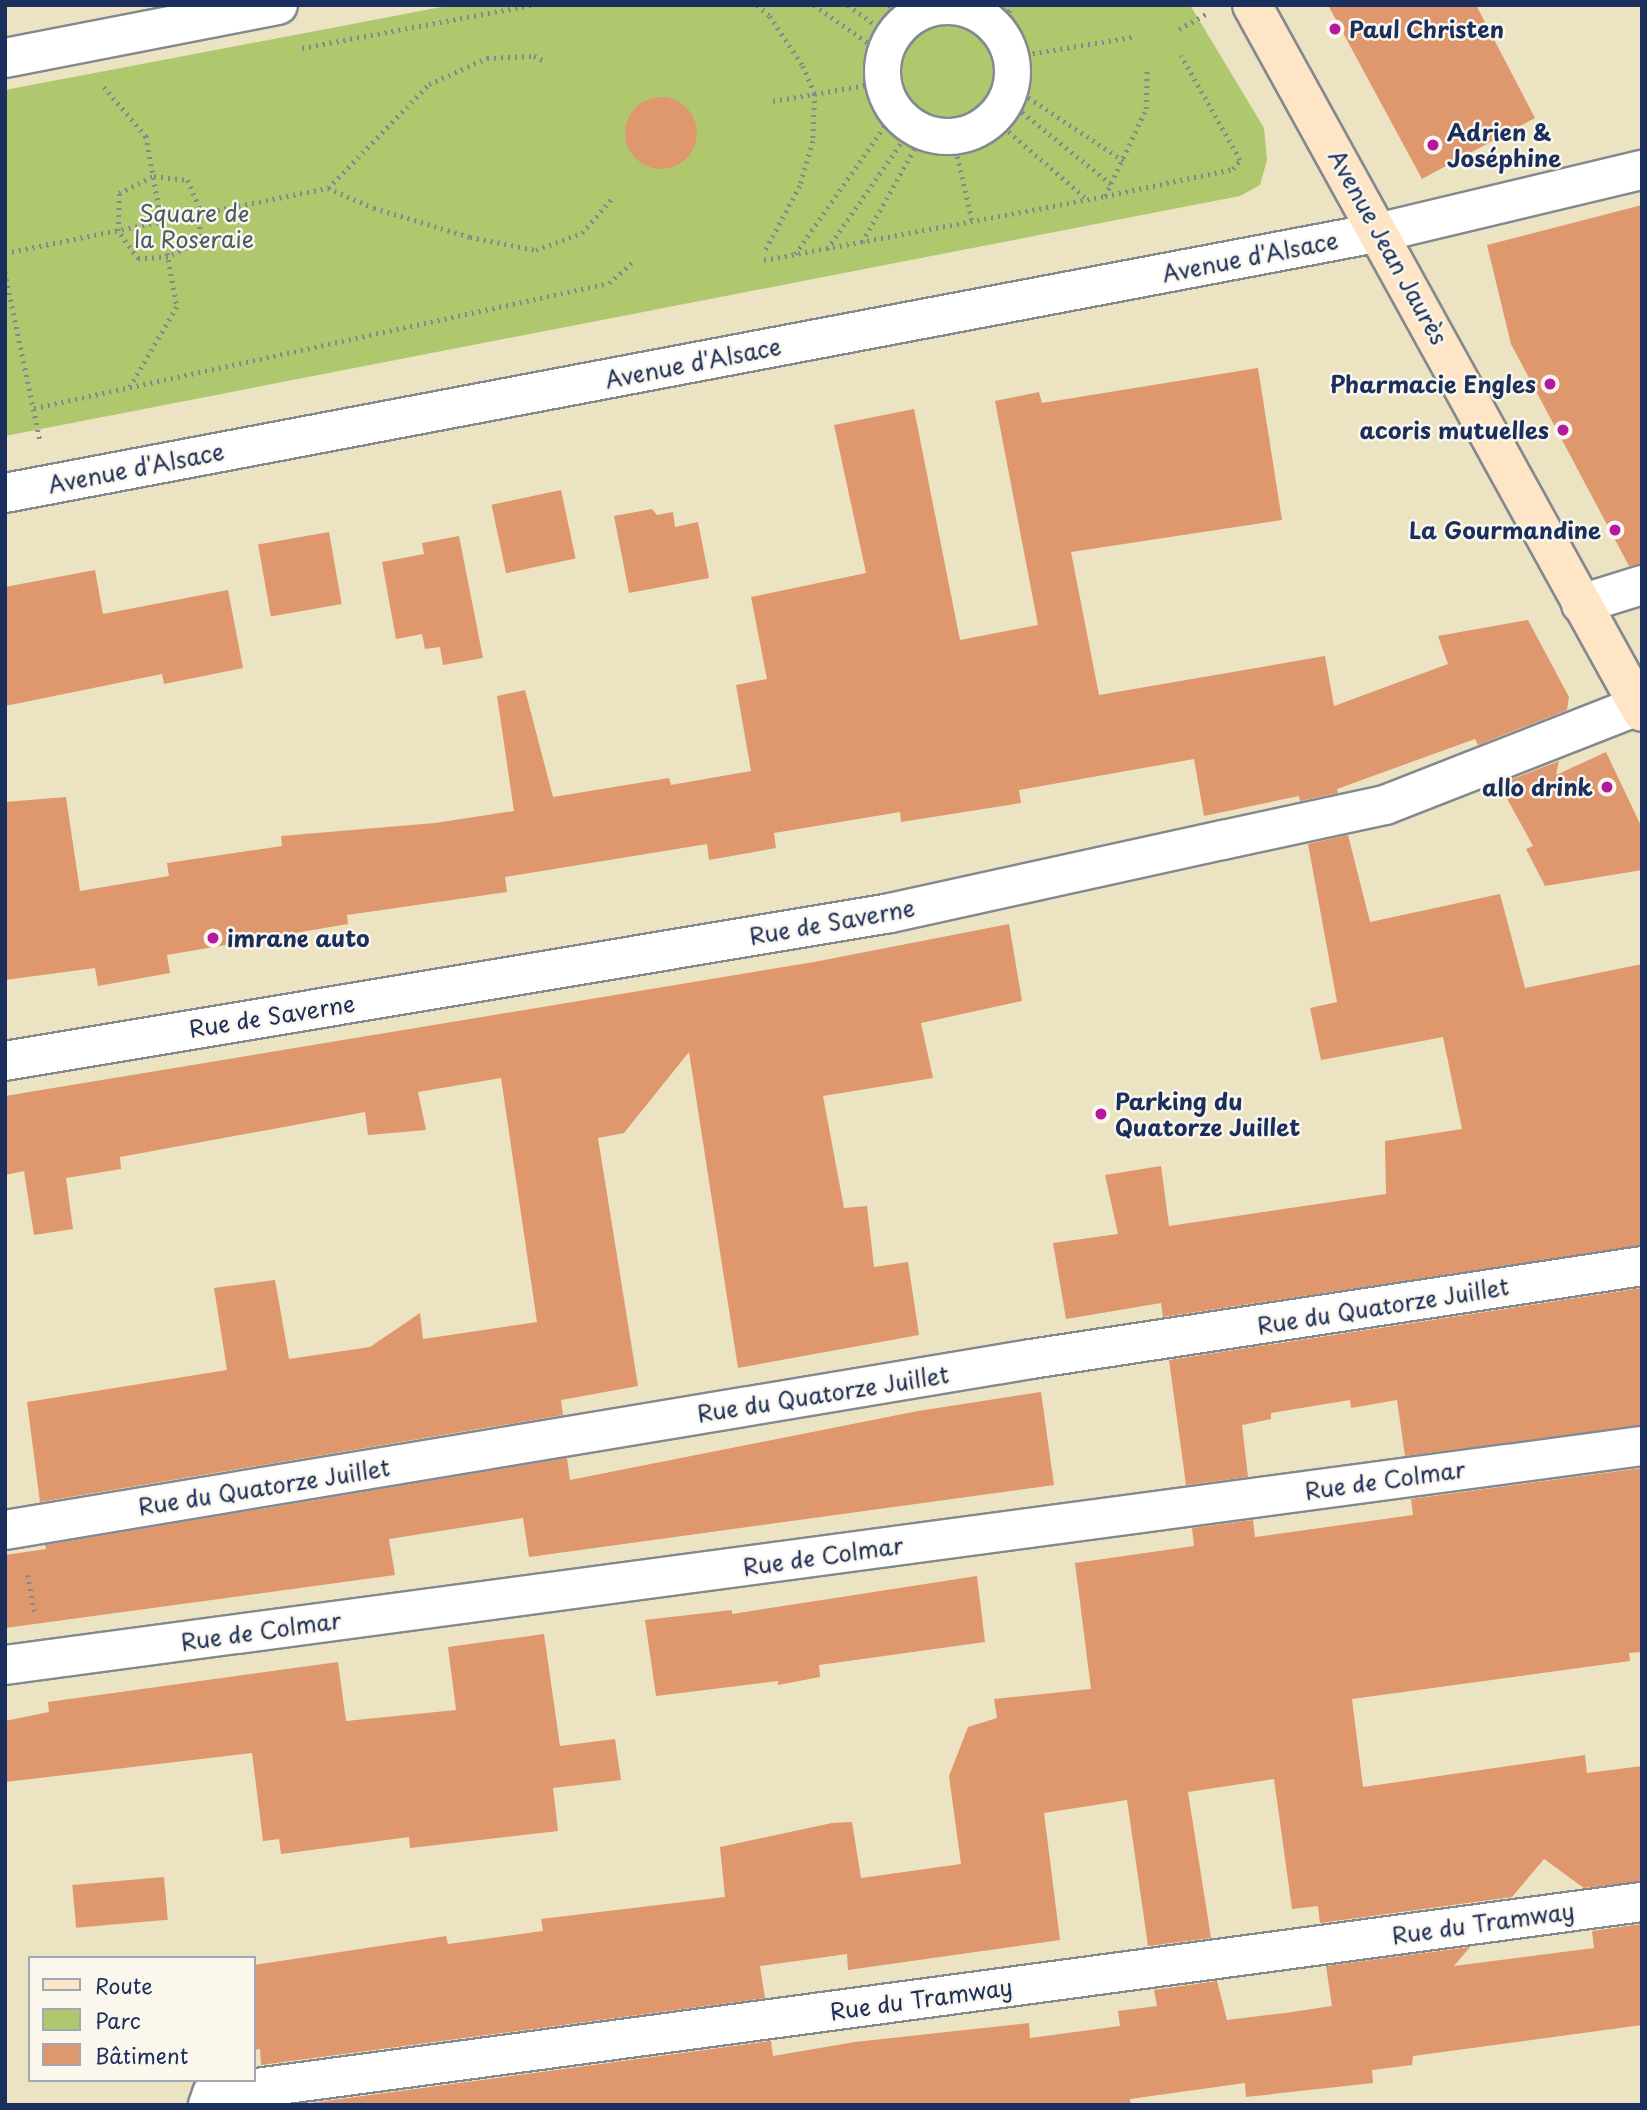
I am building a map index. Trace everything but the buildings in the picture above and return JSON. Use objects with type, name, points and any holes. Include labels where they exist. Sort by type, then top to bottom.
[{"type":"main road","name":"Avenue Jean Jaurès","points":[[1252,5],[1381,232],[1640,709]]},
{"type":"street","points":[[5,58],[278,5]]},
{"type":"street","name":"Avenue d'Alsace","points":[[5,494],[1381,232],[1642,170]]},
{"type":"street","points":[[1581,604],[1642,585]]},
{"type":"street","name":"Rue de Saverne","points":[[5,1060],[890,913],[1385,805],[1640,709]]},
{"type":"street","name":"Rue du Quatorze Juillet","points":[[13,1529],[1031,1359],[1642,1266]]},
{"type":"street","name":"Rue de Colmar","points":[[5,1665],[1642,1446]]},
{"type":"street","name":"Rue du Tramway","points":[[208,2105],[212,2094],[1642,1902]]},
{"type":"path","points":[[757,5],[770,16],[797,56],[815,94],[813,141],[800,186],[764,253]]},
{"type":"path","points":[[814,5],[949,55],[1111,184]]},
{"type":"path","points":[[848,5],[949,55],[1124,161]]},
{"type":"path","points":[[1179,30],[1210,11]]},
{"type":"path","points":[[773,101],[815,94],[949,55],[1132,37]]},
{"type":"path","points":[[949,55],[1087,199]]},
{"type":"path","points":[[949,55],[972,221]]},
{"type":"path","points":[[861,243],[949,55]]},
{"type":"path","points":[[827,249],[949,55]]},
{"type":"path","points":[[794,254],[949,55]]},
{"type":"path","points":[[5,253],[328,188],[429,84],[487,58],[534,56],[545,61]]},
{"type":"path","points":[[764,260],[1105,196],[1233,169],[1240,160],[1181,56]]},
{"type":"path","points":[[1105,196],[1124,161],[1146,109],[1147,67]]},
{"type":"path","points":[[103,86],[146,136],[177,307],[130,388]]},
{"type":"path","points":[[153,176],[188,180],[201,214],[199,242],[168,257],[138,259],[118,231],[119,193],[153,176]]},
{"type":"path","points":[[328,188],[374,208],[470,237],[536,250],[582,233],[613,197]]},
{"type":"path","points":[[34,408],[609,283],[633,262]]},
{"type":"path","points":[[5,272],[50,485]]},
{"type":"path","points":[[13,1529],[43,1660]]},
{"type":"green space","name":"Square de la Roseraie","points":[[452,5],[1190,5],[1264,128],[1267,160],[1260,185],[1240,196],[5,436],[5,90]]},
{"type":"place","name":"Paul Christen","points":[[1335,29]]},
{"type":"place","name":"Adrien & Joséphine","points":[[1433,145]]},
{"type":"place","name":"Pharmacie Engles","points":[[1550,384]]},
{"type":"place","name":"acoris mutuelles","points":[[1563,430]]},
{"type":"place","name":"La Gourmandine","points":[[1615,530]]},
{"type":"place","name":"allo drink","points":[[1607,787]]},
{"type":"place","name":"imrane auto","points":[[213,938]]},
{"type":"place","name":"Parking du Quatorze Juillet","points":[[1101,1114]]}]
